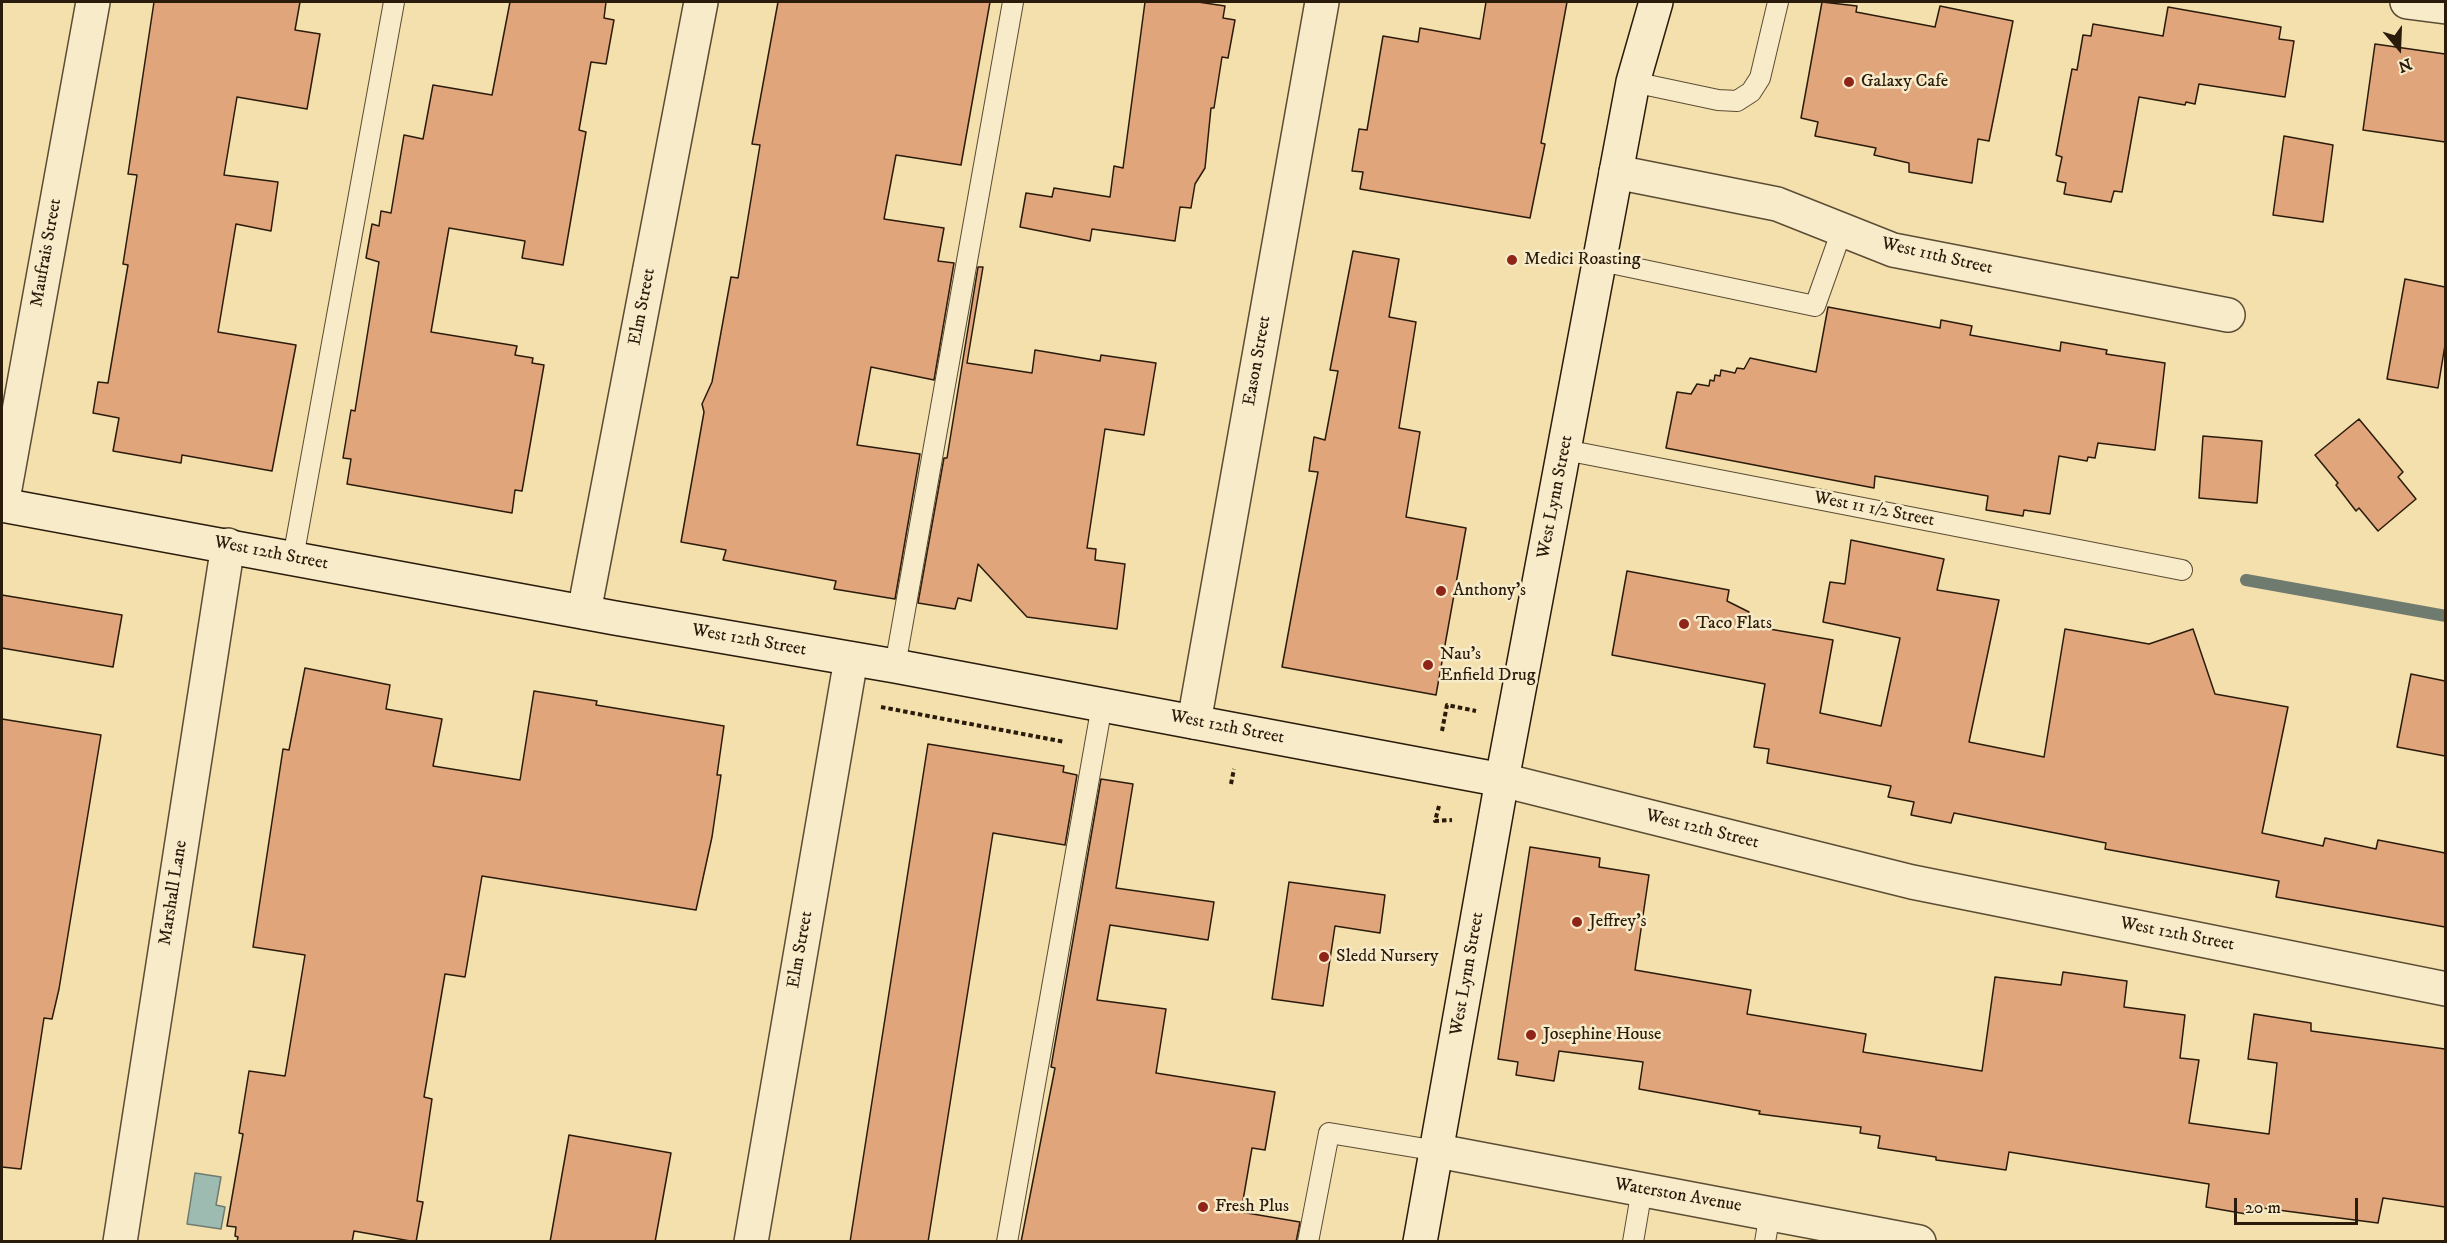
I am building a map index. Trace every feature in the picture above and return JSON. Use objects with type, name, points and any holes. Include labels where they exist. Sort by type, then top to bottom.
[{"type":"street","name":"Maufrais Street","points":[[2,505],[93,2]]},
{"type":"street","name":"Elm Street","points":[[584,612],[701,2]]},
{"type":"street","name":"Eason Street","points":[[1194,722],[1322,2]]},
{"type":"street","name":"West Lynn Street","points":[[1420,1242],[1438,1151],[1502,780],[1566,450],[1633,82],[1656,2]]},
{"type":"street","points":[[2407,2],[2445,7]]},
{"type":"street","name":"West 11th Street","points":[[1616,172],[1777,204],[1893,250],[2228,315]]},
{"type":"street","name":"West 12th Street","points":[[2,505],[584,612],[895,666],[1502,780],[1912,882],[2445,989]]},
{"type":"street","name":"Marshall Lane","points":[[120,1242],[228,545]]},
{"type":"street","name":"Elm Street","points":[[751,1242],[851,659]]},
{"type":"street","name":"Waterston Avenue","points":[[1438,1151],[1642,1189],[1768,1227],[1919,1242]]},
{"type":"lane","points":[[293,558],[394,2]]},
{"type":"lane","points":[[895,666],[1013,2]]},
{"type":"lane","points":[[1633,82],[1718,100],[1737,101],[1751,92],[1760,78],[1778,2]]},
{"type":"lane","points":[[1601,261],[1815,306],[1842,230]]},
{"type":"lane","name":"West 11 1/2 Street","points":[[1566,450],[2182,570]]},
{"type":"lane","points":[[1007,1242],[1102,705]]},
{"type":"lane","points":[[1308,1242],[1329,1133],[1438,1151]]},
{"type":"lane","points":[[1633,1242],[1642,1189]]},
{"type":"path","points":[[874,705],[1061,740],[1093,754]]},
{"type":"path","points":[[1441,736],[1447,705],[1476,711]]},
{"type":"path","points":[[1231,784],[1235,760]]},
{"type":"path","points":[[1440,801],[1435,821],[1452,820]]},
{"type":"water","points":[[195,1173],[221,1177],[216,1205],[225,1207],[221,1229],[187,1224]]},
{"type":"building","points":[[154,2],[300,2],[295,30],[320,34],[307,109],[237,97],[224,175],[278,182],[271,231],[236,224],[218,332],[296,345],[272,471],[182,455],[181,463],[113,451],[119,418],[93,413],[98,382],[108,383],[128,265],[123,264],[137,175],[128,174]]},
{"type":"building","points":[[510,2],[606,2],[604,18],[614,20],[606,64],[591,62],[579,130],[586,132],[563,265],[522,258],[525,241],[449,228],[431,332],[517,346],[515,355],[533,358],[532,363],[544,365],[522,491],[515,490],[512,513],[347,484],[351,459],[343,458],[351,410],[355,411],[379,262],[366,258],[372,224],[379,226],[381,211],[391,213],[404,135],[423,139],[433,85],[492,95]]},
{"type":"building","points":[[778,2],[990,2],[961,165],[896,155],[884,219],[944,228],[938,261],[954,263],[934,380],[871,367],[857,445],[920,454],[895,599],[834,589],[836,581],[723,560],[726,550],[681,542],[704,412],[702,404],[712,382],[731,277],[738,278],[760,145],[752,144]]},
{"type":"building","points":[[1145,2],[1198,2],[1225,6],[1223,18],[1235,20],[1228,58],[1222,57],[1214,108],[1211,108],[1205,168],[1195,184],[1191,208],[1180,207],[1175,241],[1092,229],[1090,241],[1020,227],[1026,193],[1052,197],[1054,188],[1110,197],[1114,166],[1123,168]]},
{"type":"building","points":[[1486,2],[1567,2],[1541,143],[1545,144],[1530,218],[1360,189],[1363,172],[1352,171],[1359,129],[1367,130],[1383,36],[1418,42],[1420,28],[1480,39]]},
{"type":"building","points":[[1822,2],[1857,6],[1856,12],[1935,27],[1940,6],[2013,21],[1989,141],[1978,139],[1972,183],[1909,172],[1909,163],[1874,155],[1876,148],[1815,136],[1818,122],[1801,118]]},
{"type":"building","points":[[2168,7],[2281,27],[2279,39],[2294,41],[2285,97],[2199,84],[2195,104],[2186,102],[2185,105],[2139,97],[2122,192],[2114,191],[2111,202],[2064,194],[2066,183],[2057,181],[2062,157],[2056,155],[2072,69],[2077,70],[2083,35],[2091,36],[2093,24],[2163,36]]},
{"type":"building","points":[[2375,44],[2445,54],[2445,142],[2363,130]]},
{"type":"building","points":[[2284,136],[2333,145],[2323,222],[2273,215]]},
{"type":"building","points":[[1353,251],[1399,259],[1389,317],[1416,322],[1399,428],[1420,432],[1406,517],[1466,528],[1436,695],[1282,667],[1318,472],[1309,471],[1314,437],[1325,440],[1338,371],[1330,370]]},
{"type":"building","points":[[978,267],[983,267],[967,363],[1032,373],[1035,350],[1100,361],[1101,355],[1156,363],[1144,435],[1105,429],[1087,548],[1096,549],[1095,560],[1125,564],[1117,629],[1027,617],[978,564],[971,601],[958,598],[955,609],[918,603],[944,458],[947,458]]},
{"type":"building","points":[[2405,279],[2445,287],[2445,345],[2438,388],[2387,379]]},
{"type":"building","points":[[1828,307],[1940,328],[1941,320],[1972,326],[1970,335],[2060,351],[2061,342],[2107,350],[2106,354],[2165,363],[2155,450],[2098,443],[2095,458],[2088,457],[2087,461],[2059,456],[2050,514],[2024,510],[2023,516],[1986,510],[1988,496],[1875,476],[1874,488],[1666,448],[1677,392],[1691,394],[1697,384],[1709,386],[1710,380],[1714,381],[1715,375],[1720,376],[1721,370],[1735,373],[1737,368],[1744,369],[1750,358],[1816,372]]},
{"type":"building","points":[[2359,419],[2403,472],[2398,477],[2416,499],[2378,531],[2359,508],[2356,511],[2336,485],[2338,483],[2315,455]]},
{"type":"building","points":[[2203,436],[2262,441],[2257,503],[2199,498]]},
{"type":"building","points":[[1851,540],[1944,559],[1937,590],[1999,600],[1969,742],[2044,757],[2065,629],[2149,644],[2193,629],[2215,694],[2288,707],[2262,833],[2323,846],[2325,838],[2376,849],[2378,840],[2445,853],[2445,927],[2276,897],[2279,881],[2105,849],[2106,843],[1954,813],[1951,823],[1911,815],[1914,802],[1888,797],[1891,786],[1767,763],[1769,749],[1754,747],[1765,684],[1612,655],[1627,571],[1729,590],[1727,601],[1749,612],[1752,626],[1833,640],[1820,713],[1881,726],[1900,638],[1823,622],[1830,582],[1845,584]]},
{"type":"building","points":[[2,595],[122,615],[113,667],[2,648]]},
{"type":"building","points":[[305,668],[390,685],[386,709],[442,719],[433,766],[520,780],[534,691],[597,701],[596,705],[724,726],[717,775],[721,775],[712,837],[696,910],[482,876],[465,977],[445,974],[424,1097],[432,1099],[417,1201],[423,1202],[416,1242],[354,1231],[352,1242],[237,1242],[236,1227],[227,1226],[243,1134],[239,1133],[249,1071],[285,1076],[305,955],[253,947],[283,749],[289,750]]},
{"type":"building","points":[[2411,674],[2445,681],[2445,756],[2397,747]]},
{"type":"building","points":[[2,719],[101,735],[59,989],[52,1019],[44,1018],[21,1169],[2,1167]]},
{"type":"building","points":[[928,744],[1064,766],[1063,772],[1077,775],[1065,845],[993,833],[928,1242],[850,1242]]},
{"type":"building","points":[[1101,779],[1133,784],[1116,888],[1214,902],[1208,940],[1110,925],[1097,1000],[1166,1009],[1156,1073],[1275,1092],[1265,1150],[1252,1148],[1241,1212],[1300,1222],[1296,1242],[1021,1242],[1055,1068],[1051,1067]]},
{"type":"building","points":[[1530,847],[1600,858],[1599,867],[1649,875],[1635,970],[1751,990],[1747,1014],[1866,1034],[1863,1052],[1982,1071],[1995,977],[2061,985],[2063,972],[2127,981],[2124,1007],[2185,1015],[2180,1058],[2199,1060],[2189,1123],[2269,1134],[2277,1063],[2248,1059],[2254,1014],[2311,1023],[2311,1031],[2445,1049],[2445,1207],[2383,1198],[2378,1223],[2247,1206],[2246,1214],[2206,1207],[2209,1184],[2009,1152],[2006,1170],[1936,1160],[1936,1157],[1878,1148],[1880,1136],[1860,1133],[1861,1127],[1759,1114],[1760,1111],[1639,1089],[1643,1062],[1559,1051],[1554,1081],[1516,1075],[1518,1062],[1498,1059]]},
{"type":"building","points":[[1289,882],[1385,895],[1380,933],[1335,926],[1323,1006],[1272,999]]},
{"type":"building","points":[[569,1135],[671,1153],[655,1242],[550,1242]]},
{"type":"waterway","points":[[2246,580],[2446,616]]},
{"type":"place","name":"Galaxy Cafe","points":[[1849,82]]},
{"type":"place","name":"Medici Roasting","points":[[1512,260]]},
{"type":"place","name":"Anthony's","points":[[1441,591]]},
{"type":"place","name":"Taco Flats","points":[[1684,624]]},
{"type":"place","name":"Nau's Enfield Drug","points":[[1428,665]]},
{"type":"place","name":"Jeffrey's","points":[[1577,922]]},
{"type":"place","name":"Sledd Nursery","points":[[1324,957]]},
{"type":"place","name":"Josephine House","points":[[1531,1035]]},
{"type":"place","name":"Fresh Plus","points":[[1203,1207]]}]
